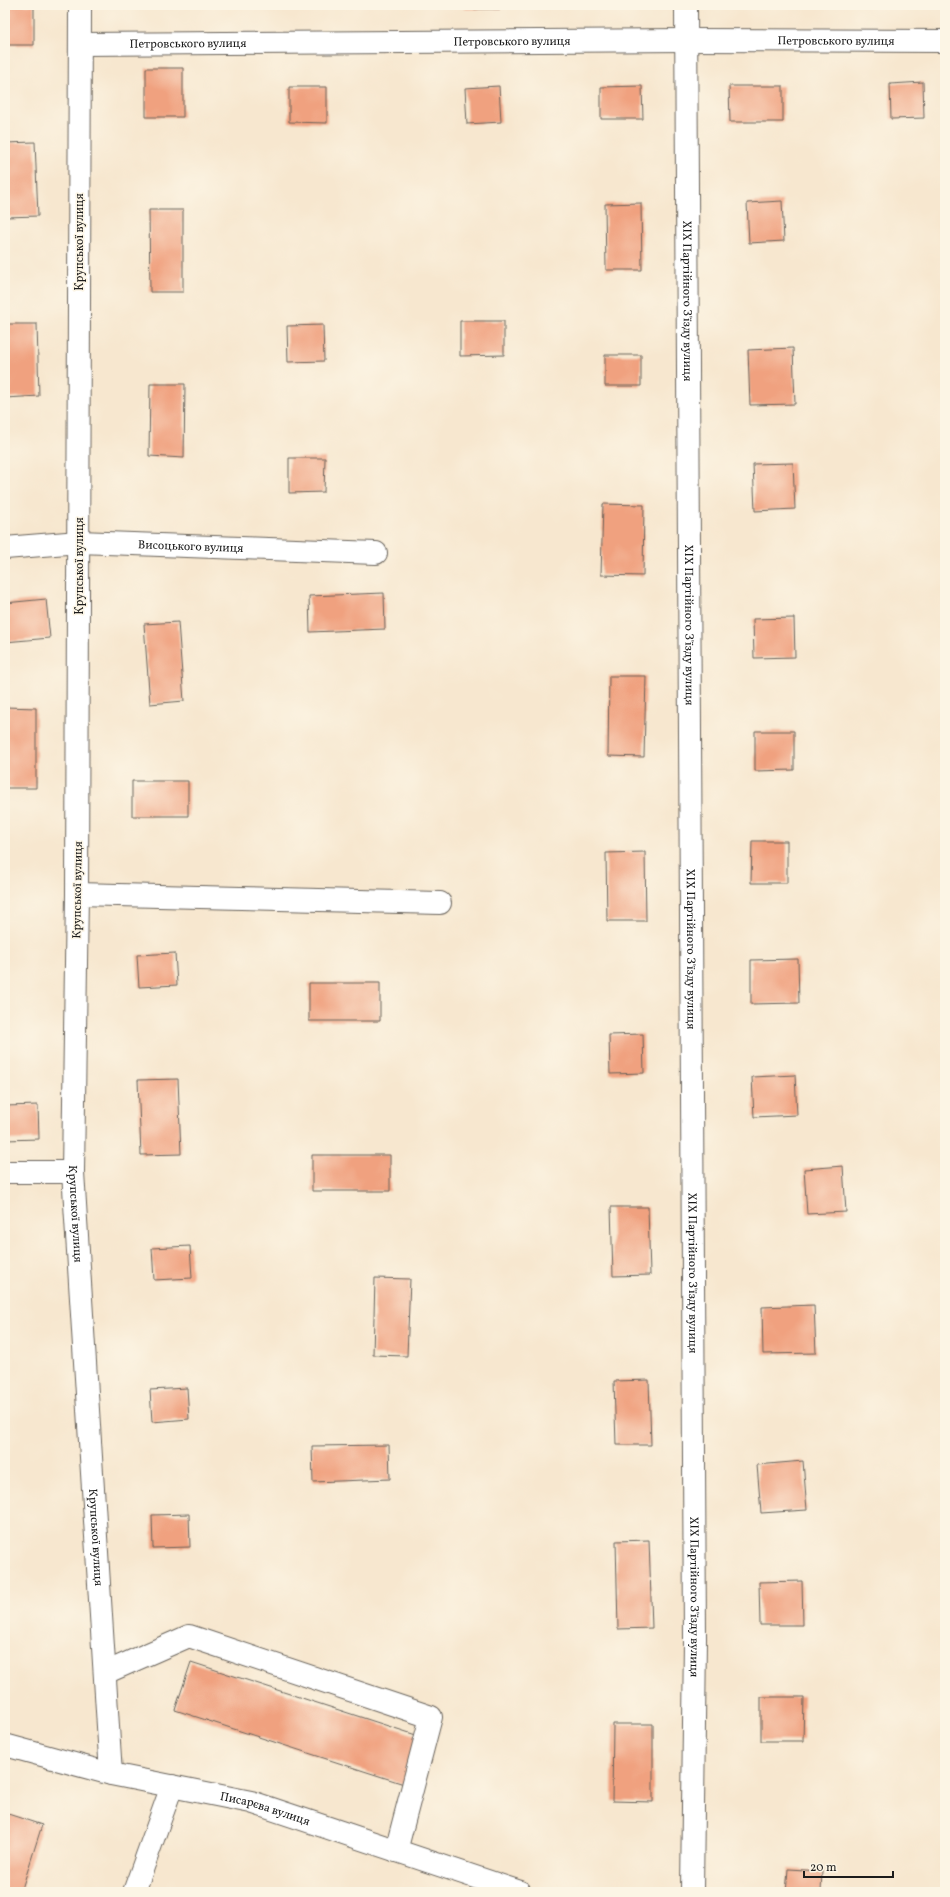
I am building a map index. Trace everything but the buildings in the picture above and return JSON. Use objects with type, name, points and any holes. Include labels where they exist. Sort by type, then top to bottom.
[{"type":"street","name":"Крупської вулиця","points":[[80,5],[77,894],[73,1172],[111,1774]]},
{"type":"street","name":"XIX Партійного З'їзду вулиця","points":[[686,5],[695,1639],[692,1892]]},
{"type":"street","name":"Петровського вулиця","points":[[80,44],[687,40],[945,41]]},
{"type":"street","name":"Висоцького вулиця","points":[[5,548],[79,542],[376,553]]},
{"type":"street","points":[[77,894],[440,903]]},
{"type":"street","points":[[5,1172],[73,1172]]},
{"type":"street","points":[[105,1673],[189,1636],[431,1717],[396,1850]]},
{"type":"street","name":"Писарєва вулиця","points":[[5,1745],[111,1774],[251,1802],[520,1892]]},
{"type":"street","points":[[134,1892],[172,1786]]}]
